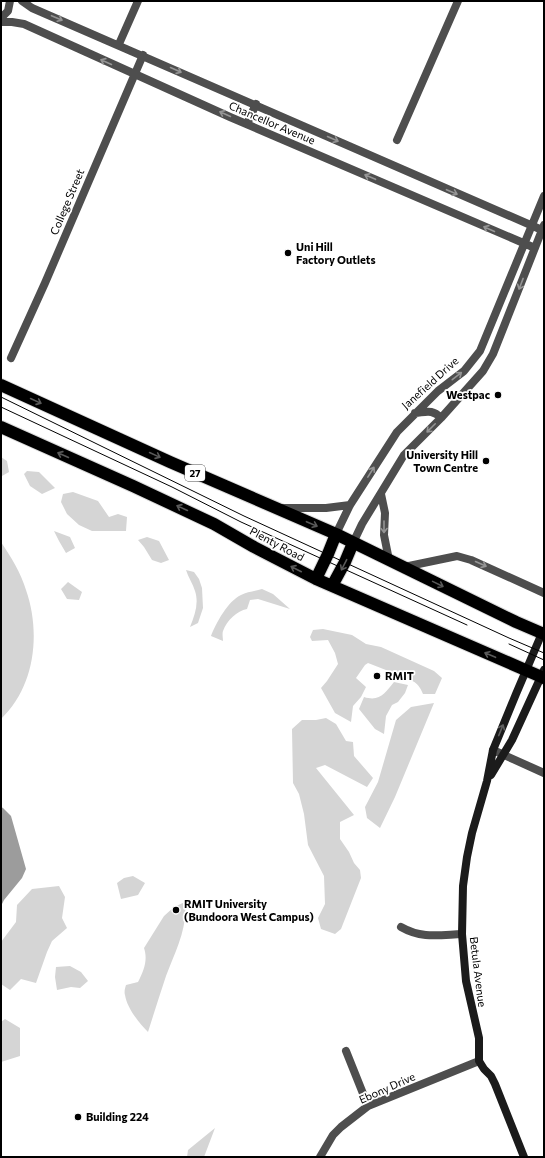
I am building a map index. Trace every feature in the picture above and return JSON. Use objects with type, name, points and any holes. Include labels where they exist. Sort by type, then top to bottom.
[{"type":"highway","name":"27","points":[[1,384],[170,462],[354,542],[389,560]]},
{"type":"highway","name":"Plenty Road","points":[[1,427],[214,524],[254,547],[355,597],[526,670],[543,675]]},
{"type":"highway","name":"Janefield Drive","points":[[316,579],[336,534]]},
{"type":"highway","points":[[332,586],[354,542]]},
{"type":"highway","points":[[389,560],[543,634]]},
{"type":"street","points":[[1,18],[8,11],[10,1]]},
{"type":"street","name":"Chancellor Avenue","points":[[22,1],[32,8],[119,44],[532,226],[543,227]]},
{"type":"street","points":[[119,44],[138,1]]},
{"type":"street","points":[[397,140],[458,1]]},
{"type":"street","name":"Chancellor Avenue","points":[[1,22],[24,24],[135,75],[535,248]]},
{"type":"street","name":"College Street","points":[[11,358],[143,55]]},
{"type":"street","points":[[247,124],[256,104]]},
{"type":"street","name":"Janefield Drive","points":[[336,534],[350,505],[391,440],[415,413],[438,391],[464,371],[480,351],[544,196]]},
{"type":"street","points":[[354,542],[362,524],[404,455],[441,418],[483,372],[493,354],[543,227]]},
{"type":"street","points":[[415,413],[430,411],[436,413],[441,418]]},
{"type":"street","points":[[381,494],[385,513],[384,535],[389,560]]},
{"type":"street","points":[[277,508],[326,508],[350,505]]},
{"type":"street","points":[[403,567],[457,556],[471,560],[544,592]]},
{"type":"street","name":"Betula Avenue","points":[[488,781],[493,750],[526,670],[543,634]]},
{"type":"street","name":"Betula Avenue","points":[[479,1062],[479,1038],[466,981],[462,934],[463,886],[467,857],[478,808],[488,781],[512,740],[543,675]]},
{"type":"street","points":[[493,750],[544,773]]},
{"type":"street","points":[[401,927],[415,934],[424,936],[462,934]]},
{"type":"street","points":[[346,1051],[368,1106]]},
{"type":"street","points":[[479,1062],[484,1070],[491,1076],[495,1084],[524,1157]]},
{"type":"street","name":"Ebony Drive","points":[[320,1157],[337,1131],[368,1106],[479,1062]]},
{"type":"shaded area","points":[[1,457],[7,461],[9,472],[2,476],[1,476]]},
{"type":"shaded area","points":[[27,471],[39,472],[55,488],[42,494],[30,486],[24,474]]},
{"type":"shaded area","points":[[73,492],[98,501],[109,517],[118,514],[127,517],[126,531],[92,531],[79,525],[67,514],[61,502],[63,494]]},
{"type":"shaded area","points":[[54,531],[70,537],[75,548],[66,553]]},
{"type":"shaded area","points":[[147,537],[159,541],[169,560],[161,563],[152,560],[138,540]]},
{"type":"shaded area","points":[[1,542],[19,571],[26,590],[31,607],[34,641],[28,675],[12,706],[1,719]]},
{"type":"shaded area","points":[[186,570],[194,572],[199,579],[202,588],[203,608],[198,623],[190,627],[195,614],[197,600],[194,588]]},
{"type":"shaded area","points":[[68,582],[82,592],[79,600],[67,599],[61,589]]},
{"type":"shaded area","points":[[262,589],[273,594],[290,609],[258,599],[250,600],[247,609],[236,614],[227,623],[223,632],[223,641],[211,636],[219,619],[227,607],[236,598],[243,594]]},
{"type":"shaded area","points":[[323,629],[352,635],[366,644],[381,647],[434,671],[442,678],[435,694],[423,694],[419,686],[413,681],[396,678],[391,672],[368,663],[356,678],[366,687],[361,697],[353,706],[351,722],[335,713],[321,688],[338,664],[335,653],[328,640],[312,641],[310,637],[313,630]]},
{"type":"shaded area","points":[[394,682],[408,685],[405,693],[398,702],[392,705],[386,716],[384,734],[375,729],[359,709],[364,697],[374,698],[382,696]]},
{"type":"shaded area","points":[[434,703],[395,797],[380,828],[367,818],[365,807],[378,782],[396,720],[411,707]]},
{"type":"shaded area","points":[[326,718],[336,724],[346,741],[353,742],[354,756],[373,778],[367,787],[325,765],[316,768],[354,815],[340,822],[340,839],[349,852],[354,863],[360,870],[361,878],[341,929],[335,934],[321,929],[318,918],[325,904],[324,876],[308,845],[304,814],[299,794],[293,783],[292,729],[302,720]]},
{"type":"shaded area","points":[[1,807],[11,816],[26,869],[22,878],[1,906]]},
{"type":"shaded area","points":[[133,876],[145,883],[138,895],[121,899],[117,883],[124,878]]},
{"type":"shaded area","points":[[59,886],[65,897],[62,918],[67,928],[52,941],[36,983],[21,979],[10,990],[1,984],[1,942],[16,922],[17,905],[32,889]]},
{"type":"shaded area","points":[[185,902],[185,921],[183,931],[166,976],[148,1032],[137,1020],[128,1005],[125,994],[126,985],[138,982],[145,965],[146,957],[144,948],[164,916],[174,907]]},
{"type":"shaded area","points":[[70,966],[81,972],[88,981],[80,988],[71,987],[57,990],[55,977],[56,967]]},
{"type":"shaded area","points":[[5,1019],[20,1028],[20,1056],[1,1062],[1,1022]]},
{"type":"shaded area","points":[[215,1128],[204,1157],[187,1157],[188,1150]]},
{"type":"tram line","points":[[1,397],[244,516],[544,653]]},
{"type":"tram line","points":[[1,407],[172,487],[241,522],[467,625]]},
{"type":"tram line","points":[[509,644],[544,660]]},
{"type":"place","name":"Uni Hill Factory Outlets","points":[[288,253]]},
{"type":"place","name":"Westpac","points":[[498,395]]},
{"type":"place","name":"University Hill Town Centre","points":[[486,461]]},
{"type":"place","name":"RMIT","points":[[377,676]]},
{"type":"place","name":"RMIT University (Bundoora West Campus)","points":[[176,910]]},
{"type":"place","name":"Building 224","points":[[78,1117]]}]
